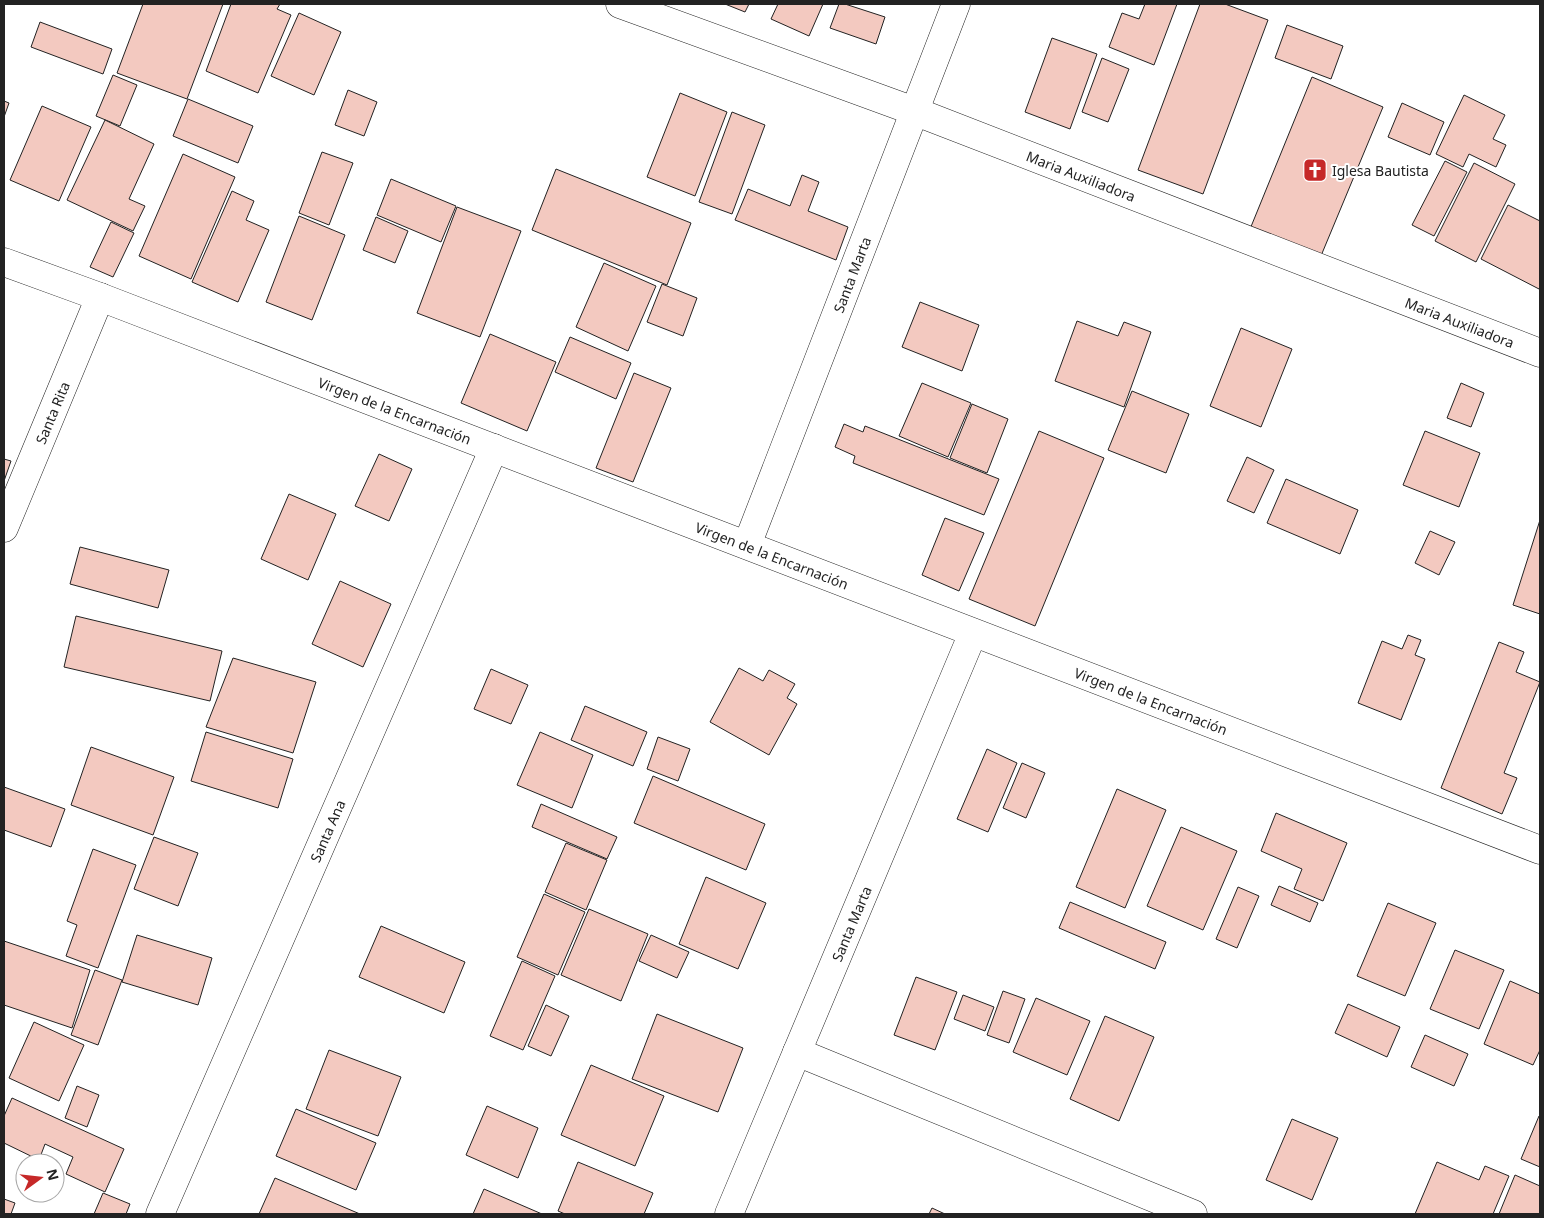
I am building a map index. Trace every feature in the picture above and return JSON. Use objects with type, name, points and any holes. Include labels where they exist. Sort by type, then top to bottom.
[{"type":"street","name":"Maria Auxiliadora","points":[[620,4],[914,112],[1540,353]]},
{"type":"street","name":"Santa Marta","points":[[747,545],[956,4]]},
{"type":"street","name":"Virgen de la Encarnación","points":[[4,262],[100,296],[1540,850]]},
{"type":"street","name":"Santa Rita","points":[[4,528],[100,296]]},
{"type":"street","name":"Santa Ana","points":[[160,1214],[494,448]]},
{"type":"street","name":"Santa Marta","points":[[729,1214],[973,633]]},
{"type":"street","points":[[797,1052],[1193,1214]]},
{"type":"building","points":[[143,4],[223,4],[187,99],[117,73]]},
{"type":"building","points":[[231,4],[280,4],[277,9],[291,15],[258,93],[206,71]]},
{"type":"building","points":[[725,4],[749,4],[745,12]]},
{"type":"building","points":[[778,4],[823,4],[809,36],[771,19]]},
{"type":"building","points":[[839,4],[845,4],[885,17],[876,44],[830,28]]},
{"type":"building","points":[[1145,4],[1177,4],[1154,65],[1109,47],[1122,13],[1139,19]]},
{"type":"building","points":[[1200,4],[1225,4],[1268,20],[1203,194],[1138,170]]},
{"type":"building","points":[[299,13],[341,32],[314,95],[271,76]]},
{"type":"building","points":[[40,22],[112,49],[103,74],[31,47]]},
{"type":"building","points":[[1287,25],[1343,46],[1331,79],[1275,58]]},
{"type":"building","points":[[1052,38],[1097,54],[1070,129],[1025,112]]},
{"type":"building","points":[[1102,58],[1129,69],[1108,122],[1082,112]]},
{"type":"building","points":[[113,75],[137,85],[120,126],[96,116]]},
{"type":"building","name":"Iglesa Bautista","points":[[1312,77],[1383,107],[1318,263],[1248,234]]},
{"type":"building","points":[[348,90],[377,102],[364,136],[335,125]]},
{"type":"building","points":[[680,93],[727,112],[695,196],[647,177]]},
{"type":"building","points":[[1464,95],[1505,115],[1493,139],[1506,145],[1496,167],[1469,154],[1463,167],[1436,154]]},
{"type":"building","points":[[188,99],[253,126],[238,163],[173,136]]},
{"type":"building","points":[[4,101],[9,103],[4,117]]},
{"type":"building","points":[[1402,103],[1444,122],[1430,155],[1388,137]]},
{"type":"building","points":[[42,106],[91,127],[59,201],[10,180]]},
{"type":"building","points":[[732,112],[765,125],[732,214],[699,202]]},
{"type":"building","points":[[105,120],[154,144],[129,199],[145,206],[133,231],[67,200]]},
{"type":"building","points":[[322,152],[353,163],[329,225],[299,213]]},
{"type":"building","points":[[183,154],[235,177],[191,279],[139,256]]},
{"type":"building","points":[[1445,161],[1467,172],[1434,236],[1412,225]]},
{"type":"building","points":[[1474,163],[1515,184],[1476,262],[1435,241]]},
{"type":"building","points":[[556,169],[691,223],[667,285],[532,230]]},
{"type":"building","points":[[802,175],[819,182],[808,211],[848,227],[836,260],[735,220],[748,189],[790,206]]},
{"type":"building","points":[[391,179],[456,206],[441,242],[377,215]]},
{"type":"building","points":[[232,191],[254,201],[246,220],[269,230],[238,302],[192,282]]},
{"type":"building","points":[[1508,205],[1540,221],[1539,289],[1481,259]]},
{"type":"building","points":[[457,207],[521,231],[480,337],[417,313]]},
{"type":"building","points":[[299,216],[345,235],[312,320],[266,302]]},
{"type":"building","points":[[376,217],[408,231],[395,263],[363,250]]},
{"type":"building","points":[[111,222],[134,233],[113,277],[90,267]]},
{"type":"building","points":[[604,263],[656,286],[628,351],[576,327]]},
{"type":"building","points":[[662,284],[697,298],[683,336],[647,322]]},
{"type":"building","points":[[920,302],[979,325],[962,371],[902,347]]},
{"type":"building","points":[[1077,321],[1118,336],[1124,322],[1151,332],[1124,407],[1055,381]]},
{"type":"building","points":[[1241,328],[1292,349],[1261,427],[1210,406]]},
{"type":"building","points":[[490,334],[556,362],[527,431],[461,403]]},
{"type":"building","points":[[570,337],[631,363],[616,399],[555,372]]},
{"type":"building","points":[[634,373],[671,388],[633,482],[596,468]]},
{"type":"building","points":[[922,383],[971,403],[948,457],[899,436]]},
{"type":"building","points":[[1461,383],[1484,393],[1471,427],[1447,418]]},
{"type":"building","points":[[1132,391],[1189,414],[1166,473],[1108,450]]},
{"type":"building","points":[[972,404],[1008,419],[987,473],[950,458]]},
{"type":"building","points":[[844,424],[863,432],[865,426],[999,479],[984,515],[853,463],[855,456],[835,447]]},
{"type":"building","points":[[1039,431],[1104,458],[1035,626],[969,599]]},
{"type":"building","points":[[1425,431],[1480,453],[1459,507],[1403,485]]},
{"type":"building","points":[[379,454],[412,469],[389,521],[355,506]]},
{"type":"building","points":[[1247,457],[1274,470],[1254,513],[1227,501]]},
{"type":"building","points":[[4,459],[11,461],[4,481]]},
{"type":"building","points":[[1286,479],[1358,510],[1340,554],[1267,523]]},
{"type":"building","points":[[289,494],[336,514],[308,580],[261,559]]},
{"type":"building","points":[[945,518],[984,533],[959,591],[922,575]]},
{"type":"building","points":[[1540,520],[1540,614],[1513,605]]},
{"type":"building","points":[[1430,531],[1455,542],[1439,575],[1415,563]]},
{"type":"building","points":[[80,547],[169,570],[158,608],[70,584]]},
{"type":"building","points":[[340,581],[391,604],[363,667],[312,644]]},
{"type":"building","points":[[76,616],[222,651],[210,701],[64,667]]},
{"type":"building","points":[[1408,635],[1421,640],[1415,655],[1425,659],[1401,720],[1358,703],[1382,641],[1402,649]]},
{"type":"building","points":[[1499,642],[1524,652],[1516,672],[1540,682],[1504,773],[1517,778],[1502,814],[1441,788]]},
{"type":"building","points":[[233,658],[316,682],[293,753],[206,727]]},
{"type":"building","points":[[739,668],[763,681],[769,670],[795,684],[787,698],[797,704],[769,755],[710,722]]},
{"type":"building","points":[[491,669],[528,685],[511,724],[474,709]]},
{"type":"building","points":[[585,706],[647,732],[633,766],[571,740]]},
{"type":"building","points":[[206,732],[293,759],[278,808],[191,781]]},
{"type":"building","points":[[540,732],[593,755],[572,808],[517,785]]},
{"type":"building","points":[[658,737],[690,749],[678,781],[647,769]]},
{"type":"building","points":[[91,747],[174,777],[153,835],[71,805]]},
{"type":"building","points":[[987,749],[1017,763],[988,832],[957,819]]},
{"type":"building","points":[[1022,763],[1045,773],[1026,818],[1003,808]]},
{"type":"building","points":[[653,776],[765,824],[746,870],[634,823]]},
{"type":"building","points":[[4,787],[65,809],[51,847],[4,830]]},
{"type":"building","points":[[1117,789],[1166,810],[1125,908],[1076,887]]},
{"type":"building","points":[[541,804],[617,837],[607,859],[532,827]]},
{"type":"building","points":[[1276,813],[1347,843],[1323,901],[1294,889],[1302,869],[1261,851]]},
{"type":"building","points":[[1181,827],[1237,851],[1203,930],[1147,906]]},
{"type":"building","points":[[154,837],[198,853],[178,906],[134,889]]},
{"type":"building","points":[[566,843],[607,860],[586,910],[545,892]]},
{"type":"building","points":[[93,849],[136,865],[98,968],[66,956],[77,925],[67,921]]},
{"type":"building","points":[[706,877],[766,903],[738,969],[679,944]]},
{"type":"building","points":[[1279,886],[1318,903],[1310,922],[1271,905]]},
{"type":"building","points":[[1238,887],[1259,896],[1237,948],[1216,939]]},
{"type":"building","points":[[544,894],[585,912],[558,975],[517,957]]},
{"type":"building","points":[[1070,902],[1166,942],[1155,969],[1059,928]]},
{"type":"building","points":[[1388,903],[1436,923],[1405,996],[1357,976]]},
{"type":"building","points":[[589,909],[648,934],[621,1001],[561,975]]},
{"type":"building","points":[[381,926],[465,962],[444,1013],[359,977]]},
{"type":"building","points":[[137,935],[212,958],[198,1005],[122,982]]},
{"type":"building","points":[[651,935],[689,952],[677,978],[639,961]]},
{"type":"building","points":[[4,941],[90,970],[72,1028],[4,1005]]},
{"type":"building","points":[[1455,950],[1504,970],[1479,1029],[1430,1009]]},
{"type":"building","points":[[522,961],[555,976],[523,1050],[490,1036]]},
{"type":"building","points":[[95,970],[122,980],[98,1045],[71,1035]]},
{"type":"building","points":[[916,977],[957,992],[935,1050],[894,1035]]},
{"type":"building","points":[[1510,981],[1540,994],[1540,1050],[1533,1065],[1484,1044]]},
{"type":"building","points":[[1003,991],[1025,999],[1009,1043],[987,1035]]},
{"type":"building","points":[[963,995],[994,1007],[985,1031],[954,1019]]},
{"type":"building","points":[[1036,998],[1090,1021],[1067,1075],[1013,1052]]},
{"type":"building","points":[[1348,1004],[1400,1027],[1387,1057],[1335,1033]]},
{"type":"building","points":[[546,1005],[569,1016],[551,1056],[528,1046]]},
{"type":"building","points":[[657,1014],[743,1048],[718,1112],[632,1079]]},
{"type":"building","points":[[1105,1016],[1154,1037],[1119,1121],[1070,1099]]},
{"type":"building","points":[[34,1022],[84,1045],[59,1101],[9,1078]]},
{"type":"building","points":[[1425,1035],[1468,1054],[1454,1086],[1411,1067]]},
{"type":"building","points":[[329,1050],[401,1077],[378,1136],[306,1109]]},
{"type":"building","points":[[591,1065],[664,1096],[635,1166],[561,1135]]},
{"type":"building","points":[[77,1086],[99,1095],[87,1127],[65,1118]]},
{"type":"building","points":[[12,1098],[124,1149],[105,1192],[66,1174],[73,1157],[65,1153],[45,1144],[42,1153],[25,1153],[4,1143],[4,1116]]},
{"type":"building","points":[[487,1106],[538,1128],[518,1178],[466,1155]]},
{"type":"building","points":[[296,1109],[376,1143],[356,1190],[276,1156]]},
{"type":"building","points":[[1540,1116],[1540,1167],[1521,1159]]},
{"type":"building","points":[[1292,1119],[1338,1138],[1312,1200],[1266,1180]]},
{"type":"building","points":[[578,1162],[653,1193],[644,1214],[565,1214],[558,1211]]},
{"type":"building","points":[[1437,1162],[1479,1180],[1485,1166],[1509,1176],[1493,1214],[1415,1214]]},
{"type":"building","points":[[1515,1175],[1540,1186],[1540,1214],[1499,1214]]},
{"type":"building","points":[[275,1178],[360,1214],[259,1214]]},
{"type":"building","points":[[484,1189],[542,1214],[473,1214]]},
{"type":"building","points":[[103,1193],[130,1204],[126,1214],[94,1214]]},
{"type":"building","points":[[4,1199],[15,1203],[11,1214],[4,1214]]},
{"type":"building","points":[[932,1208],[945,1214],[929,1214]]},
{"type":"place","name":"Iglesa Bautista","points":[[1315,170]]}]
